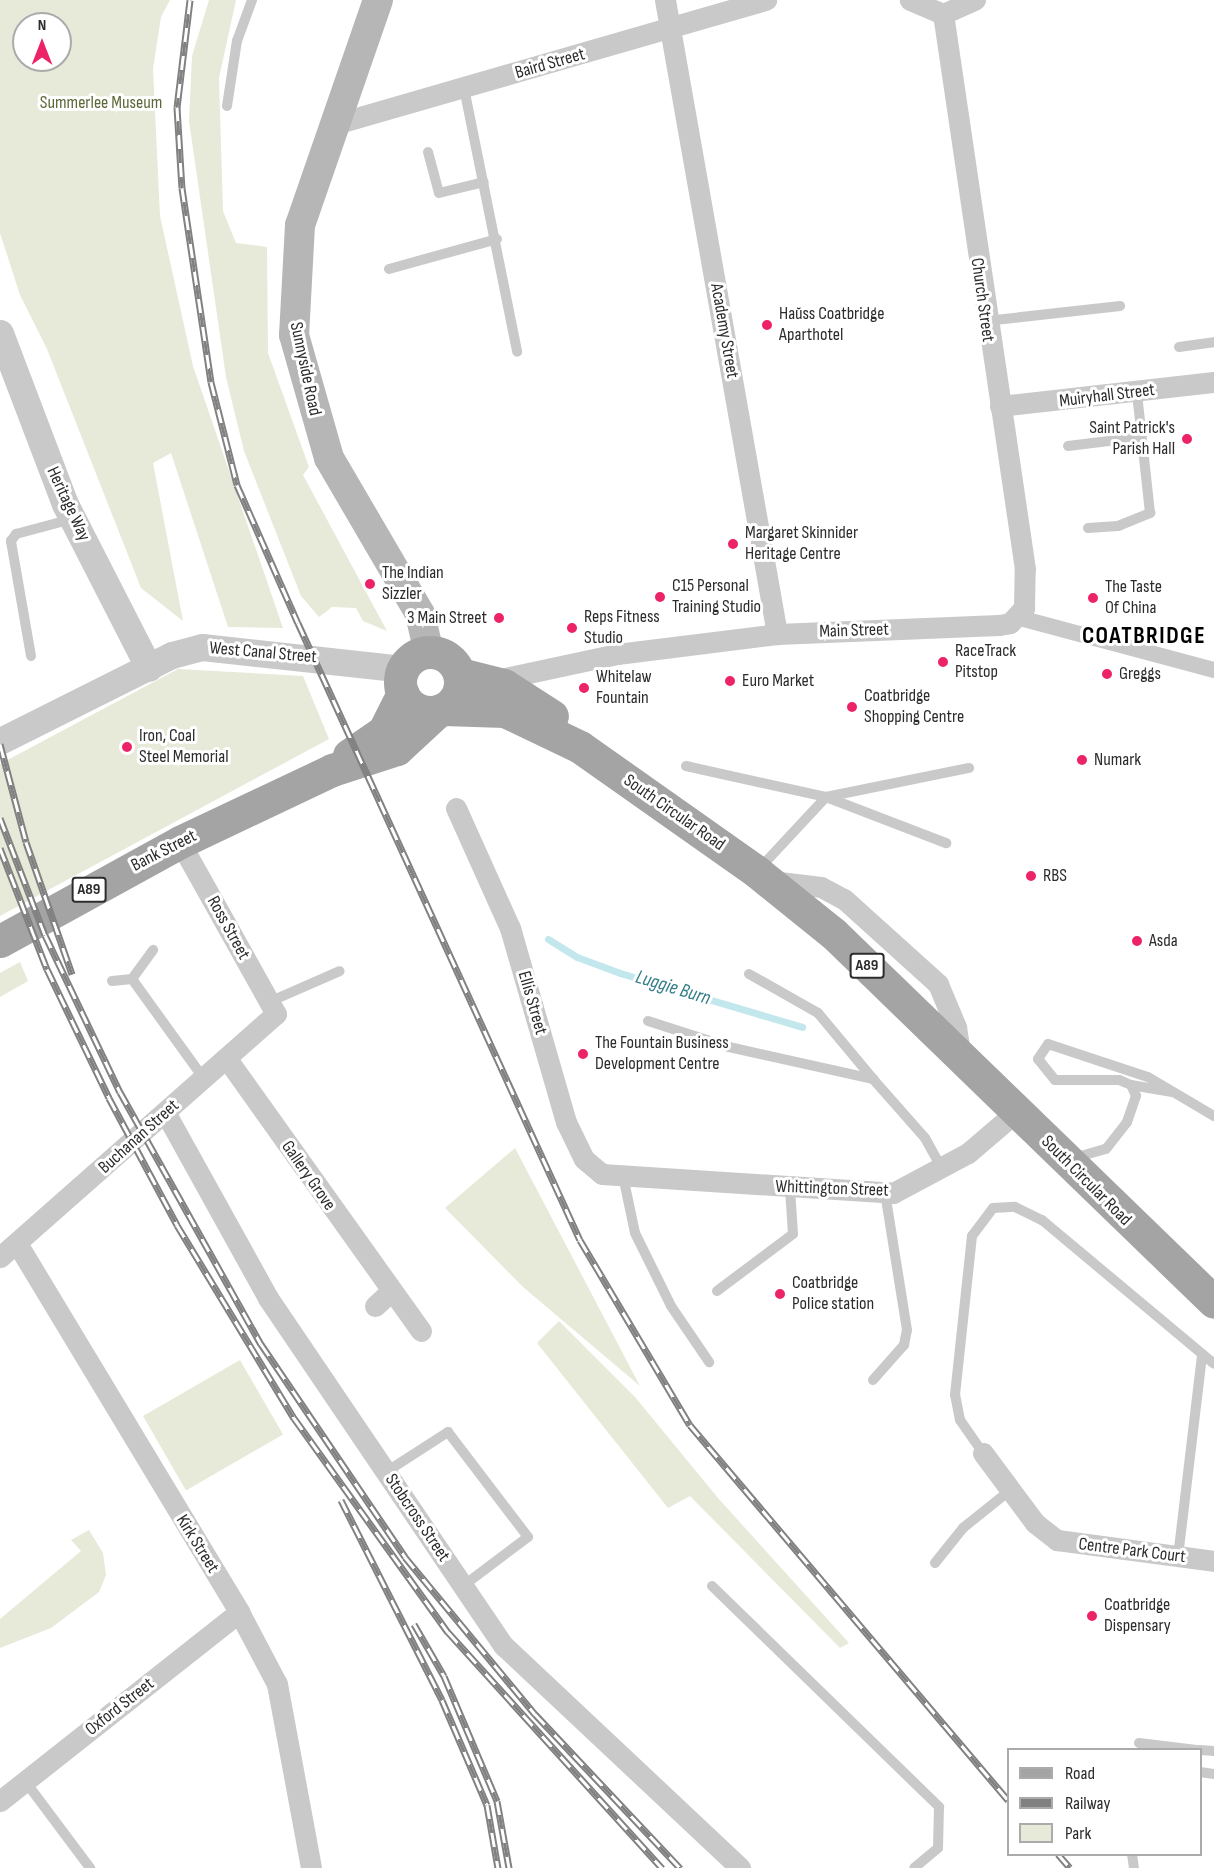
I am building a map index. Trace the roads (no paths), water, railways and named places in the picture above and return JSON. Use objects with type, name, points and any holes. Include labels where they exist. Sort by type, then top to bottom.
[{"type":"main road","name":"Sunnyside Road","points":[[378,0],[332,126],[300,225],[294,335],[329,458],[420,614],[411,671]]},
{"type":"main road","name":"A89","points":[[451,660],[474,678],[456,698],[441,710],[419,710],[411,671],[451,660]]},
{"type":"main road","name":"Bank Street","points":[[332,770],[379,736],[411,671]]},
{"type":"main road","name":"South Circular Road","points":[[474,678],[517,691],[555,718],[580,747]]},
{"type":"main road","name":"Bank Street","points":[[0,941],[180,842],[332,770],[397,749],[441,710]]},
{"type":"main road","name":"South Circular Road","points":[[441,710],[506,711],[580,747],[762,876],[833,933],[1064,1160],[1214,1302]]},
{"type":"street","name":"Academy Street","points":[[665,0],[672,28],[777,634]]},
{"type":"street","name":"Baird Street","points":[[332,126],[766,0]]},
{"type":"street","points":[[910,0],[943,14],[975,0]]},
{"type":"street","name":"Church Street","points":[[943,14],[985,321],[1000,406],[1027,598],[1016,617]]},
{"type":"street","name":"Heritage Way","points":[[0,333],[72,519],[112,587],[149,668]]},
{"type":"street","name":"Muiryhall Street","points":[[1000,406],[1137,393],[1214,382]]},
{"type":"street","points":[[1016,617],[1214,670]]},
{"type":"street","name":"Main Street","points":[[474,678],[617,654],[777,634],[999,625],[1016,617]]},
{"type":"street","name":"West Canal Street","points":[[0,741],[149,668],[202,647],[411,671]]},
{"type":"street","name":"Ellis Street","points":[[456,808],[510,928],[575,1144],[591,1167],[623,1176]]},
{"type":"street","name":"Ross Street","points":[[180,842],[273,1008]]},
{"type":"street","name":"Buchanan Street","points":[[0,1257],[18,1245],[227,1059],[273,1008]]},
{"type":"street","name":"Gallery Grove","points":[[227,1059],[421,1331]]},
{"type":"street","name":"Stobcross Street","points":[[165,1112],[268,1298],[504,1646],[740,1868]]},
{"type":"street","name":"Whittington Street","points":[[623,1176],[790,1188],[904,1191],[942,1170],[1016,1112]]},
{"type":"street","name":"Kirk Street","points":[[18,1245],[239,1612],[277,1684],[311,1868]]},
{"type":"street","points":[[375,1306],[391,1292]]},
{"type":"street","name":"Centre Park Court","points":[[983,1453],[1035,1523],[1067,1544],[1214,1561]]},
{"type":"street","name":"Oxford Street","points":[[0,1801],[239,1612]]},
{"type":"lane","points":[[227,106],[237,41],[252,0]]},
{"type":"lane","points":[[465,88],[497,239],[517,352]]},
{"type":"lane","points":[[428,152],[439,193],[484,182]]},
{"type":"lane","points":[[389,269],[497,239]]},
{"type":"lane","points":[[985,321],[1120,306]]},
{"type":"lane","points":[[1179,347],[1214,342]]},
{"type":"lane","points":[[1088,528],[1118,526],[1150,513],[1137,393]]},
{"type":"lane","points":[[1068,446],[1141,437]]},
{"type":"lane","points":[[31,656],[11,541],[16,534],[72,519]]},
{"type":"lane","points":[[686,766],[826,797],[946,843]]},
{"type":"lane","points":[[762,876],[826,797],[969,768]]},
{"type":"lane","points":[[112,981],[132,979],[153,950]]},
{"type":"lane","points":[[273,1008],[340,971]]},
{"type":"lane","points":[[749,974],[818,1013],[925,1138],[942,1170]]},
{"type":"lane","points":[[132,979],[204,1079]]},
{"type":"lane","points":[[648,1021],[729,1047],[873,1079]]},
{"type":"lane","points":[[1178,1093],[1101,1078],[1055,1080],[1038,1059],[1048,1044],[1093,1057],[1178,1093],[1214,1116]]},
{"type":"lane","points":[[1093,1057],[1101,1078]]},
{"type":"lane","points":[[1064,1160],[1106,1149],[1136,1102],[1131,1085]]},
{"type":"lane","points":[[623,1176],[635,1233],[671,1306],[709,1362]]},
{"type":"lane","points":[[717,1292],[793,1234],[790,1188]]},
{"type":"lane","points":[[873,1380],[904,1345],[907,1330],[885,1192]]},
{"type":"lane","points":[[983,1453],[956,1407],[972,1236],[993,1208],[1015,1207],[1066,1237],[1202,1357],[1214,1364]]},
{"type":"lane","points":[[1178,1557],[1202,1357]]},
{"type":"lane","points":[[386,1472],[448,1432],[528,1537],[463,1587]]},
{"type":"lane","points":[[935,1563],[963,1528],[1009,1491]]},
{"type":"lane","points":[[711,1586],[939,1807],[938,1848],[914,1868]]},
{"type":"lane","points":[[1139,1743],[1182,1748]]},
{"type":"lane","points":[[26,1781],[90,1868]]},
{"type":"waterway","name":"Luggie Burn","points":[[548,939],[577,957],[620,973],[802,1027]]},
{"type":"railway","points":[[190,0],[177,107],[182,188],[211,382],[237,485],[298,623],[580,1240],[690,1425],[1007,1799]]},
{"type":"railway","points":[[0,744],[26,842],[72,974]]},
{"type":"railway","points":[[0,818],[45,935],[120,1092],[261,1344],[405,1557],[535,1714],[680,1868]]},
{"type":"railway","points":[[0,848],[47,969],[109,1098],[177,1225],[294,1418],[448,1632],[662,1868]]},
{"type":"railway","points":[[341,1500],[442,1700],[487,1805],[498,1868]]},
{"type":"railway","points":[[414,1624],[444,1676],[497,1801],[509,1868]]},
{"type":"railway","points":[[1060,1856],[1070,1868]]},
{"type":"place","name":"Haŭss Coatbridge Aparthotel","points":[[767,325]]},
{"type":"place","name":"Saint Patrick's Parish Hall","points":[[1187,439]]},
{"type":"place","name":"Margaret Skinnider Heritage Centre","points":[[733,544]]},
{"type":"place","name":"The Indian Sizzler","points":[[370,584]]},
{"type":"place","name":"C15 Personal Training Studio","points":[[660,597]]},
{"type":"place","name":"The Taste Of China","points":[[1093,598]]},
{"type":"place","name":"3 Main Street","points":[[499,618]]},
{"type":"place","name":"Reps Fitness Studio","points":[[572,628]]},
{"type":"place","name":"RaceTrack Pitstop","points":[[943,662]]},
{"type":"place","name":"Greggs","points":[[1107,674]]},
{"type":"place","name":"Euro Market","points":[[730,681]]},
{"type":"place","name":"Whitelaw Fountain","points":[[584,688]]},
{"type":"place","name":"Coatbridge Shopping Centre","points":[[852,707]]},
{"type":"place","name":"Iron, Coal Steel Memorial","points":[[127,747]]},
{"type":"place","name":"Numark","points":[[1082,760]]},
{"type":"place","name":"RBS","points":[[1031,876]]},
{"type":"place","name":"Asda","points":[[1137,941]]},
{"type":"place","name":"The Fountain Business Development Centre","points":[[583,1054]]},
{"type":"place","name":"Coatbridge Police station","points":[[780,1294]]},
{"type":"place","name":"Coatbridge Dispensary","points":[[1092,1616]]},
{"type":"district","name":"COATBRIDGE","points":[[1144,636]]},
{"type":"park label","name":"Summerlee Museum","points":[[101,103]]}]
